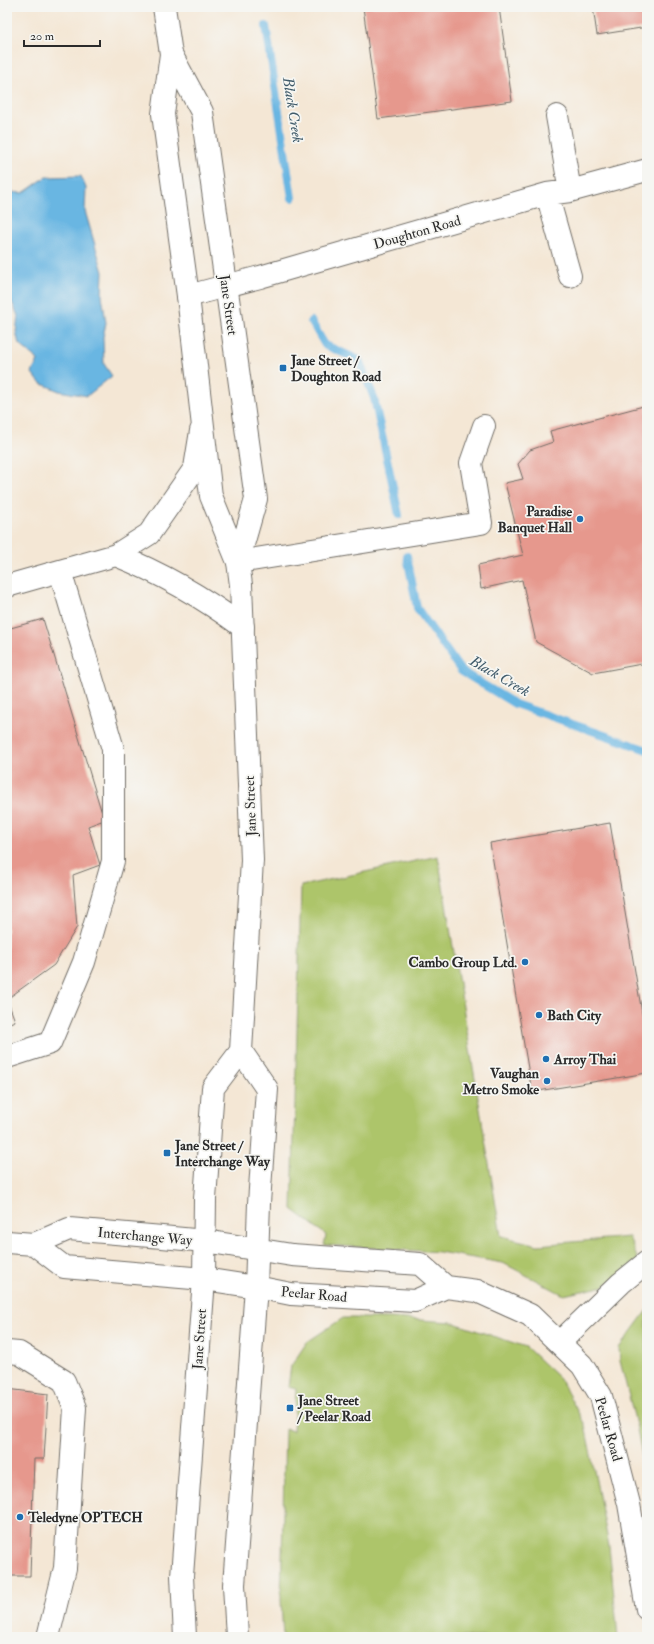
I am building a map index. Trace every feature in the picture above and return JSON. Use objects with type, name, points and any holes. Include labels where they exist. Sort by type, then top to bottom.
[{"type":"main road","name":"Jane Street","points":[[168,8],[171,54],[163,114],[188,296],[202,426],[211,496],[238,562],[242,585],[252,860],[240,1050],[213,1088],[205,1199],[204,1279],[182,1576],[185,1637]]},
{"type":"main road","name":"Jane Street","points":[[171,54],[202,112],[256,499],[238,562]]},
{"type":"main road","points":[[557,116],[570,191]]},
{"type":"main road","name":"Doughton Road","points":[[188,296],[548,194],[570,191],[647,170]]},
{"type":"main road","points":[[548,194],[570,276]]},
{"type":"main road","points":[[7,586],[116,555],[149,534],[195,468],[202,426]]},
{"type":"main road","points":[[238,562],[481,523],[471,463],[484,426]]},
{"type":"main road","points":[[116,555],[140,565],[213,605],[243,627]]},
{"type":"main road","points":[[7,1057],[50,1043],[84,962],[114,861],[114,749],[60,571]]},
{"type":"main road","points":[[237,1637],[234,1585],[256,1286],[267,1089],[240,1050]]},
{"type":"main road","name":"Interchange Way","points":[[7,1242],[34,1244],[69,1229],[205,1241],[257,1250]]},
{"type":"main road","points":[[34,1244],[64,1267],[204,1279]]},
{"type":"main road","points":[[257,1250],[292,1255],[420,1264],[446,1287]]},
{"type":"main road","points":[[560,1342],[621,1283],[647,1262]]},
{"type":"main road","name":"Peelar Road","points":[[204,1279],[256,1286],[291,1294],[416,1301],[446,1287],[477,1291],[530,1315],[560,1342],[582,1365],[601,1396],[629,1504],[647,1609]]},
{"type":"main road","points":[[7,1352],[19,1353],[64,1381],[75,1408],[65,1568],[48,1637]]},
{"type":"green space","points":[[438,856],[501,1236],[538,1245],[629,1237],[638,1260],[605,1286],[564,1295],[503,1263],[439,1252],[324,1245],[326,1235],[292,1209],[301,886]]},
{"type":"green space","points":[[647,1310],[647,1481],[636,1424],[620,1361],[619,1348]]},
{"type":"green space","points":[[343,1318],[391,1318],[451,1322],[526,1347],[560,1379],[585,1425],[609,1546],[618,1637],[283,1637],[281,1600],[285,1429],[293,1431],[296,1389],[288,1387],[291,1366],[307,1342]]},
{"type":"water","points":[[81,176],[86,188],[85,211],[103,272],[102,295],[106,323],[103,337],[104,364],[112,376],[87,396],[59,391],[40,383],[32,373],[38,360],[19,344],[16,332],[18,316],[7,291],[7,194],[10,192],[23,193],[46,177]]},
{"type":"building","points":[[363,7],[499,7],[512,101],[378,119]]},
{"type":"building","points":[[593,7],[647,7],[647,27],[597,35]]},
{"type":"building","name":"Paradise Banquet Hall","points":[[647,405],[647,663],[593,673],[536,642],[522,580],[481,589],[478,565],[523,555],[505,483],[523,479],[518,464],[530,450],[553,442],[550,431]]},
{"type":"building","points":[[43,619],[104,820],[88,826],[100,865],[73,875],[77,927],[54,965],[7,999],[7,629]]},
{"type":"building","points":[[610,823],[647,1043],[647,1073],[532,1092],[490,843]]},
{"type":"building","points":[[7,999],[15,1021],[7,1024]]},
{"type":"building","name":"Teledyne OPTECH","points":[[7,1389],[48,1394],[44,1459],[34,1459],[30,1576],[7,1576]]},
{"type":"waterway","name":"Black Creek","points":[[266,26],[292,198]]},
{"type":"waterway","name":"Black Creek","points":[[311,321],[325,345],[359,360],[374,398],[399,515]]},
{"type":"waterway","name":"Black Creek","points":[[407,556],[417,608],[461,671],[515,704],[647,750]]},
{"type":"place","name":"Jane Street / Doughton Road","points":[[283,368]]},
{"type":"place","name":"Paradise Banquet Hall","points":[[580,519]]},
{"type":"place","name":"Cambo Group Ltd.","points":[[525,962]]},
{"type":"place","name":"Bath City","points":[[539,1015]]},
{"type":"place","name":"Arroy Thai","points":[[546,1059]]},
{"type":"place","name":"Vaughan Metro Smoke","points":[[547,1081]]},
{"type":"place","name":"Jane Street / Interchange Way","points":[[167,1153]]},
{"type":"place","name":"Jane Street / Peelar Road","points":[[290,1408]]},
{"type":"place","name":"Teledyne OPTECH","points":[[20,1517]]}]
